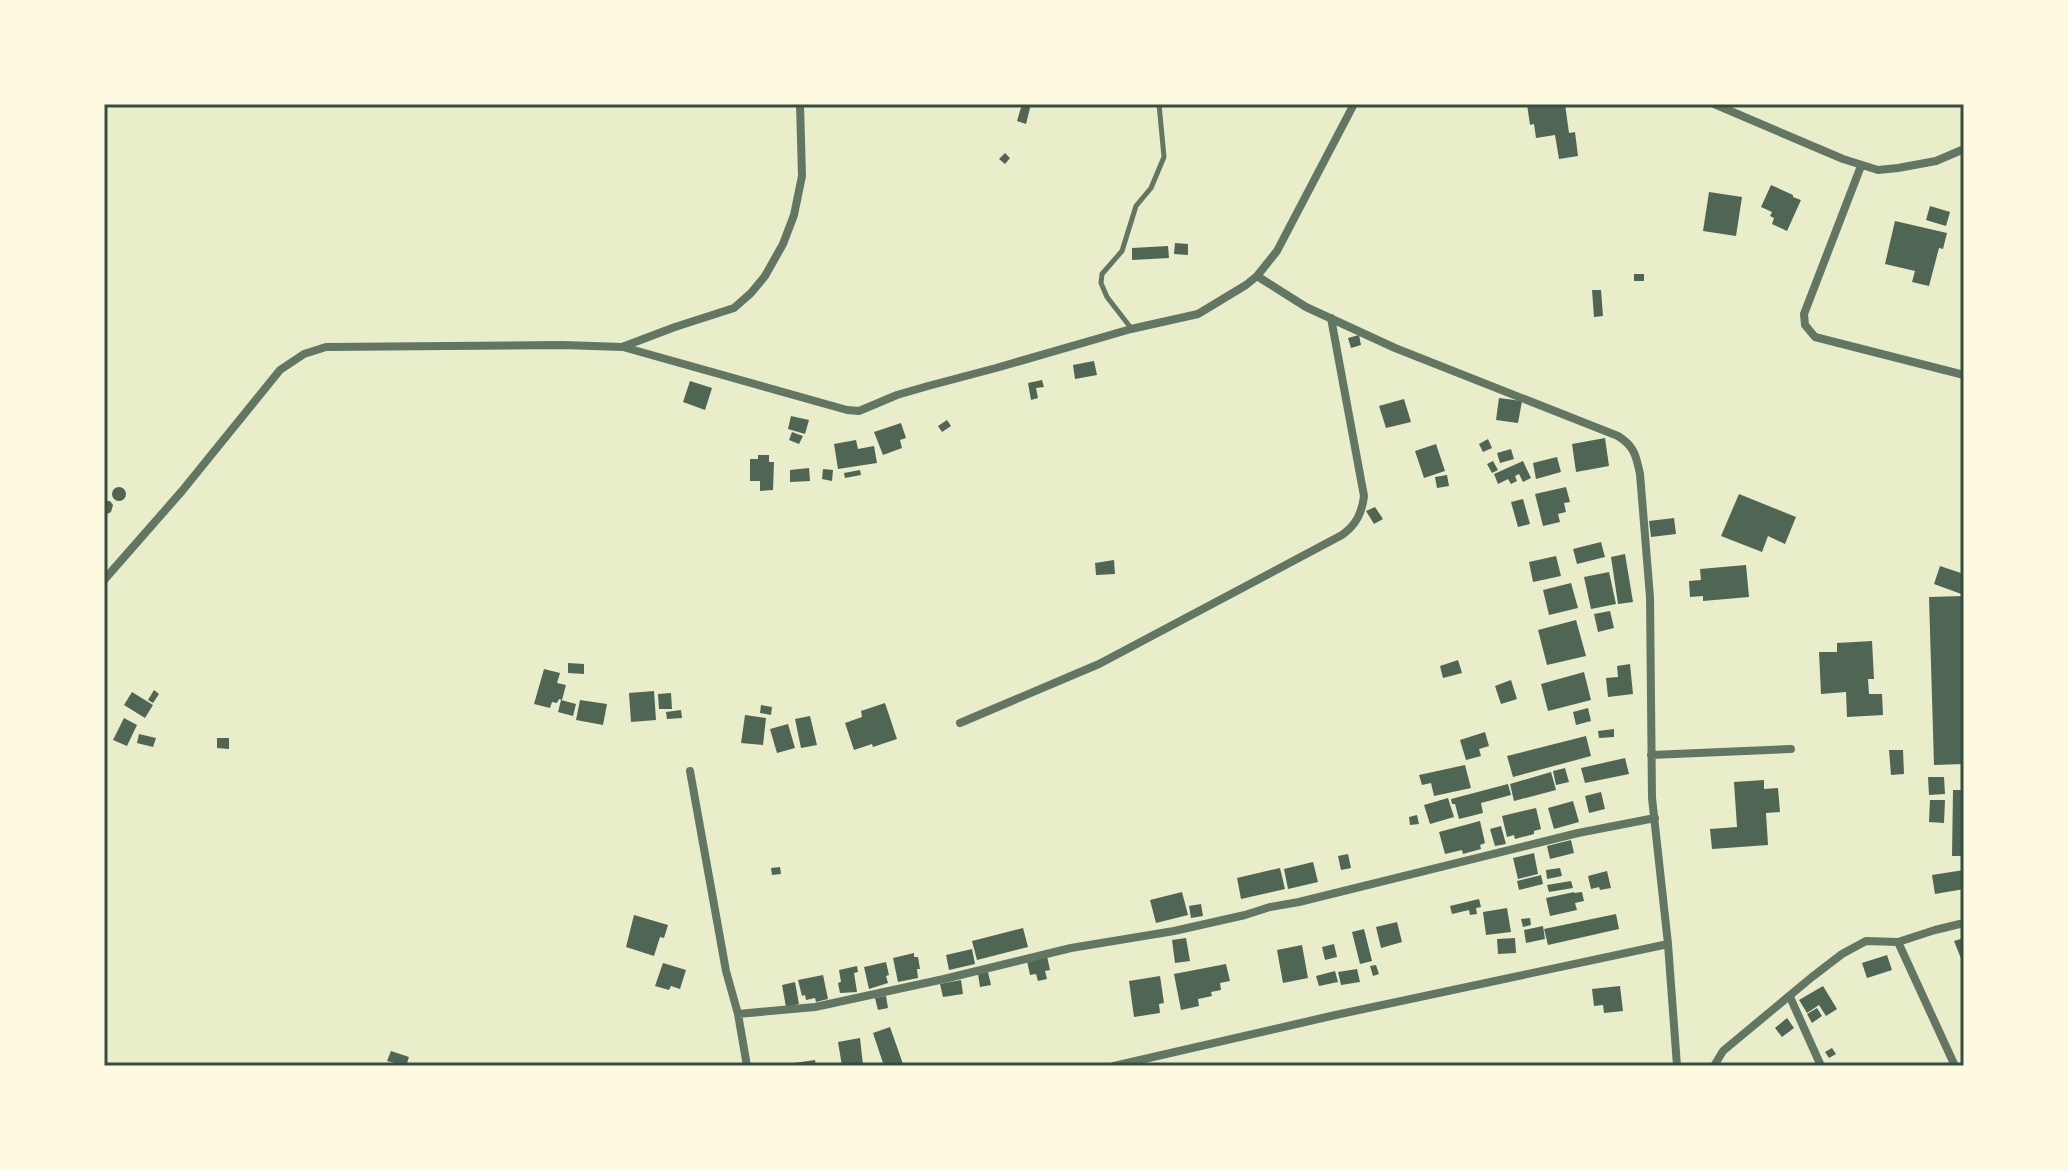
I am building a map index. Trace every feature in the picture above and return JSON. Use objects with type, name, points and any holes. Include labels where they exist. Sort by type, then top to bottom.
[{"type":"street","points":[[622,347],[734,308],[765,276],[783,244],[794,215],[802,176],[800,104]]},
{"type":"street","points":[[104,580],[201,469],[272,379],[291,361],[326,347],[622,347],[859,411],[928,386],[1131,329],[1198,314],[1257,276],[1277,251],[1354,104]]},
{"type":"street","points":[[1714,104],[1861,166],[1878,170],[1936,161],[1964,149]]},
{"type":"street","points":[[1861,166],[1804,314],[1805,325],[1815,337],[1964,375]]},
{"type":"street","points":[[1257,276],[1306,307],[1395,348],[1630,443],[1640,474],[1650,597],[1652,798],[1677,1066]]},
{"type":"street","points":[[960,723],[1099,664],[1352,528],[1361,513],[1364,496],[1331,318]]},
{"type":"street","points":[[1651,755],[1791,749]]},
{"type":"street","points":[[690,771],[726,971],[738,1014],[747,1066]]},
{"type":"street","points":[[738,1014],[815,1007],[1071,948],[1174,931],[1578,833],[1655,818]]},
{"type":"street","points":[[1714,1066],[1723,1051],[1842,954],[1866,941],[1898,942],[1964,923]]},
{"type":"street","points":[[1898,942],[1955,1066]]},
{"type":"street","points":[[1114,1066],[1668,944]]},
{"type":"street","points":[[1790,997],[1821,1066]]},
{"type":"lane","points":[[1131,329],[1107,297],[1101,283],[1102,274],[1122,251],[1136,206],[1151,188],[1164,157],[1159,104]]},
{"type":"building","points":[[1022,104],[1031,104],[1026,124],[1017,121]]},
{"type":"building","points":[[1527,104],[1565,104],[1569,133],[1575,132],[1578,156],[1559,159],[1555,135],[1536,138],[1534,124],[1530,125]]},
{"type":"building","points":[[1005,153],[1010,158],[1005,164],[999,159]]},
{"type":"building","points":[[1771,185],[1801,200],[1787,231],[1772,224],[1772,212],[1761,207]]},
{"type":"building","points":[[1709,192],[1742,197],[1736,236],[1703,231]]},
{"type":"building","points":[[1930,206],[1950,212],[1946,226],[1926,220]]},
{"type":"building","points":[[1895,221],[1947,233],[1943,249],[1939,248],[1929,286],[1912,282],[1915,271],[1885,264]]},
{"type":"building","points":[[1175,243],[1188,244],[1188,255],[1174,254]]},
{"type":"building","points":[[1168,246],[1169,258],[1132,260],[1132,248]]},
{"type":"building","points":[[1634,274],[1644,274],[1644,281],[1634,281]]},
{"type":"building","points":[[1592,290],[1601,290],[1603,316],[1594,317]]},
{"type":"building","points":[[1359,335],[1361,345],[1351,348],[1348,338]]},
{"type":"building","points":[[1094,361],[1097,375],[1075,379],[1073,365]]},
{"type":"building","points":[[1042,380],[1044,387],[1036,388],[1038,398],[1031,400],[1028,383]]},
{"type":"building","points":[[690,381],[712,388],[705,410],[683,402]]},
{"type":"building","points":[[1499,398],[1522,401],[1518,423],[1496,420]]},
{"type":"building","points":[[1404,399],[1411,422],[1386,428],[1379,406]]},
{"type":"building","points":[[791,416],[809,420],[805,434],[788,429]]},
{"type":"building","points":[[947,420],[951,426],[942,432],[938,426]]},
{"type":"building","points":[[901,423],[906,438],[900,440],[902,448],[883,455],[874,432]]},
{"type":"building","points":[[792,432],[803,436],[799,444],[789,440]]},
{"type":"building","points":[[1605,438],[1609,466],[1576,472],[1572,444]]},
{"type":"building","points":[[1488,439],[1492,448],[1483,452],[1479,444]]},
{"type":"building","points":[[856,440],[858,449],[874,446],[877,463],[838,469],[834,444]]},
{"type":"building","points":[[1436,444],[1445,471],[1424,478],[1415,451]]},
{"type":"building","points":[[1511,449],[1514,459],[1500,463],[1497,453]]},
{"type":"building","points":[[758,455],[769,455],[769,462],[774,462],[773,490],[760,491],[760,481],[750,481],[750,459],[758,459]]},
{"type":"building","points":[[1557,457],[1561,472],[1536,479],[1533,463]]},
{"type":"building","points":[[1493,461],[1498,470],[1492,473],[1487,464]]},
{"type":"building","points":[[1523,461],[1531,478],[1523,482],[1519,474],[1515,476],[1517,481],[1511,484],[1508,479],[1498,484],[1494,474]]},
{"type":"building","points":[[809,468],[810,481],[790,482],[790,470]]},
{"type":"building","points":[[823,469],[833,470],[832,481],[822,479]]},
{"type":"building","points":[[860,470],[861,475],[845,478],[844,473]]},
{"type":"building","points":[[1447,475],[1449,486],[1437,488],[1435,477]]},
{"type":"building","points":[[119,487],[126,494],[119,501],[112,494]]},
{"type":"building","points":[[1566,487],[1570,502],[1564,503],[1566,512],[1558,514],[1560,522],[1543,526],[1535,494]]},
{"type":"building","points":[[1739,494],[1796,517],[1785,544],[1768,536],[1762,552],[1721,536]]},
{"type":"building","points":[[1523,499],[1530,524],[1518,527],[1511,502]]},
{"type":"building","points":[[104,501],[110,501],[113,505],[107,514],[104,513]]},
{"type":"building","points":[[1375,507],[1383,519],[1374,524],[1366,511]]},
{"type":"building","points":[[1674,518],[1676,534],[1651,537],[1649,521]]},
{"type":"building","points":[[1601,542],[1605,557],[1577,564],[1573,549]]},
{"type":"building","points":[[1625,554],[1633,602],[1618,604],[1611,557]]},
{"type":"building","points":[[1556,556],[1561,576],[1533,582],[1529,562]]},
{"type":"building","points":[[1114,560],[1115,574],[1096,575],[1095,563]]},
{"type":"building","points":[[1746,565],[1749,597],[1703,601],[1703,596],[1690,597],[1689,581],[1701,580],[1700,569]]},
{"type":"building","points":[[1940,566],[1964,574],[1964,595],[1934,584]]},
{"type":"building","points":[[1609,572],[1616,604],[1591,609],[1584,577]]},
{"type":"building","points":[[1571,583],[1578,608],[1549,615],[1543,590]]},
{"type":"building","points":[[1963,596],[1964,764],[1934,765],[1929,597]]},
{"type":"building","points":[[1610,611],[1614,628],[1598,632],[1594,614]]},
{"type":"building","points":[[1576,620],[1586,656],[1547,665],[1538,630]]},
{"type":"building","points":[[1872,641],[1874,679],[1868,679],[1869,694],[1882,694],[1883,715],[1847,717],[1846,692],[1821,694],[1819,652],[1837,652],[1837,643]]},
{"type":"building","points":[[1458,660],[1462,673],[1443,678],[1440,666]]},
{"type":"building","points":[[568,663],[584,664],[584,674],[568,673]]},
{"type":"building","points":[[1630,664],[1633,694],[1608,697],[1606,678],[1618,677],[1617,666]]},
{"type":"building","points":[[544,669],[560,673],[557,683],[566,685],[562,700],[552,702],[550,708],[534,704]]},
{"type":"building","points":[[1584,672],[1591,700],[1548,711],[1541,684]]},
{"type":"building","points":[[1511,680],[1517,699],[1501,704],[1495,686]]},
{"type":"building","points":[[154,690],[159,694],[153,703],[148,700]]},
{"type":"building","points":[[654,691],[656,720],[631,722],[629,693]]},
{"type":"building","points":[[132,692],[153,705],[145,718],[124,705]]},
{"type":"building","points":[[671,693],[672,709],[659,709],[658,694]]},
{"type":"building","points":[[561,700],[576,704],[573,716],[558,712]]},
{"type":"building","points":[[580,700],[607,704],[603,725],[576,720]]},
{"type":"building","points":[[885,703],[897,739],[854,750],[845,723],[862,717],[861,711]]},
{"type":"building","points":[[761,705],[772,707],[771,715],[760,713]]},
{"type":"building","points":[[1588,708],[1591,721],[1576,725],[1573,712]]},
{"type":"building","points":[[681,710],[682,718],[667,719],[666,712]]},
{"type":"building","points":[[745,715],[766,718],[763,745],[741,743]]},
{"type":"building","points":[[810,716],[817,745],[801,748],[795,719]]},
{"type":"building","points":[[124,718],[137,725],[127,746],[113,740]]},
{"type":"building","points":[[788,724],[795,748],[777,753],[770,729]]},
{"type":"building","points":[[1614,729],[1614,737],[1599,738],[1598,731]]},
{"type":"building","points":[[1485,732],[1489,746],[1479,749],[1481,756],[1466,760],[1460,740]]},
{"type":"building","points":[[139,734],[156,738],[153,747],[137,743]]},
{"type":"building","points":[[1586,736],[1591,756],[1513,777],[1507,756]]},
{"type":"building","points":[[217,738],[229,738],[229,749],[217,748]]},
{"type":"building","points":[[1889,750],[1903,750],[1904,774],[1891,775]]},
{"type":"building","points":[[1625,758],[1629,774],[1585,783],[1581,768]]},
{"type":"building","points":[[1465,765],[1471,788],[1434,796],[1431,783],[1422,785],[1419,775]]},
{"type":"building","points":[[1565,768],[1569,782],[1556,785],[1553,771]]},
{"type":"building","points":[[1551,772],[1556,790],[1514,801],[1510,784]]},
{"type":"building","points":[[1928,777],[1944,777],[1945,794],[1929,795]]},
{"type":"building","points":[[1764,780],[1764,789],[1778,788],[1780,812],[1766,813],[1768,845],[1712,849],[1710,829],[1737,827],[1734,782]]},
{"type":"building","points":[[1508,784],[1511,795],[1481,803],[1483,813],[1459,819],[1451,799]]},
{"type":"building","points":[[1953,790],[1964,790],[1964,856],[1952,856]]},
{"type":"building","points":[[1601,792],[1605,809],[1589,813],[1585,796]]},
{"type":"building","points":[[1448,798],[1454,817],[1430,824],[1424,805]]},
{"type":"building","points":[[1930,800],[1945,800],[1944,823],[1929,822]]},
{"type":"building","points":[[1573,801],[1579,822],[1554,829],[1548,808]]},
{"type":"building","points":[[1536,808],[1541,829],[1515,839],[1514,835],[1507,837],[1502,816]]},
{"type":"building","points":[[1417,815],[1419,824],[1410,825],[1409,817]]},
{"type":"building","points":[[1480,821],[1485,843],[1480,845],[1481,849],[1463,854],[1462,850],[1445,854],[1439,832]]},
{"type":"building","points":[[1501,826],[1506,844],[1495,846],[1490,829]]},
{"type":"building","points":[[1571,840],[1574,853],[1550,859],[1547,846]]},
{"type":"building","points":[[1534,853],[1538,874],[1518,879],[1513,858]]},
{"type":"building","points":[[1348,854],[1351,868],[1341,870],[1338,856]]},
{"type":"building","points":[[1313,862],[1318,882],[1288,889],[1284,869]]},
{"type":"building","points":[[780,867],[781,874],[772,875],[771,868]]},
{"type":"building","points":[[1280,868],[1285,889],[1241,899],[1237,878]]},
{"type":"building","points":[[1560,868],[1562,876],[1547,879],[1546,870]]},
{"type":"building","points":[[1964,870],[1964,889],[1935,894],[1932,875]]},
{"type":"building","points":[[1607,871],[1611,888],[1591,889],[1588,876]]},
{"type":"building","points":[[1541,875],[1543,884],[1519,890],[1517,881]]},
{"type":"building","points":[[1571,881],[1573,888],[1549,892],[1547,885]]},
{"type":"building","points":[[1182,892],[1188,915],[1156,923],[1150,900]]},
{"type":"building","points":[[1582,892],[1584,901],[1575,903],[1577,910],[1550,916],[1546,898]]},
{"type":"building","points":[[1479,899],[1481,907],[1476,908],[1477,914],[1470,915],[1469,910],[1452,914],[1450,906]]},
{"type":"building","points":[[1201,904],[1203,916],[1191,918],[1189,906]]},
{"type":"building","points":[[1507,908],[1511,932],[1486,935],[1483,912]]},
{"type":"building","points":[[1616,914],[1619,929],[1548,945],[1544,929]]},
{"type":"building","points":[[634,915],[668,925],[654,956],[626,947]]},
{"type":"building","points":[[1530,918],[1531,925],[1523,927],[1521,919]]},
{"type":"building","points":[[1397,922],[1402,942],[1381,948],[1376,927]]},
{"type":"building","points":[[1543,926],[1545,939],[1526,943],[1524,930]]},
{"type":"building","points":[[1023,928],[1028,947],[977,960],[972,941]]},
{"type":"building","points":[[1364,929],[1372,961],[1360,964],[1352,932]]},
{"type":"building","points":[[1186,938],[1190,961],[1175,963],[1172,940]]},
{"type":"building","points":[[1515,938],[1516,953],[1498,954],[1497,939]]},
{"type":"building","points":[[1964,938],[1964,966],[1954,941]]},
{"type":"building","points":[[1334,944],[1337,957],[1325,960],[1322,947]]},
{"type":"building","points":[[1302,945],[1308,978],[1283,983],[1277,950]]},
{"type":"building","points":[[972,949],[975,964],[949,970],[946,955]]},
{"type":"building","points":[[914,953],[920,969],[917,969],[918,978],[898,982],[893,958]]},
{"type":"building","points":[[1887,955],[1892,970],[1867,978],[1862,963]]},
{"type":"building","points":[[1047,956],[1050,970],[1045,971],[1047,979],[1038,981],[1036,974],[1030,975],[1027,961]]},
{"type":"building","points":[[886,962],[888,983],[869,989],[864,967]]},
{"type":"building","points":[[663,963],[686,970],[680,989],[655,986]]},
{"type":"building","points":[[1226,964],[1230,981],[1220,983],[1221,990],[1211,992],[1212,996],[1198,999],[1199,1006],[1181,1010],[1174,974]]},
{"type":"building","points":[[1376,965],[1379,974],[1373,976],[1370,966]]},
{"type":"building","points":[[857,966],[858,972],[854,973],[857,992],[840,993],[839,970]]},
{"type":"building","points":[[1357,969],[1360,982],[1341,985],[1338,972]]},
{"type":"building","points":[[1335,971],[1338,982],[1319,986],[1316,976]]},
{"type":"building","points":[[988,972],[991,985],[980,987],[978,974]]},
{"type":"building","points":[[823,975],[828,999],[816,1002],[815,998],[806,1000],[798,980]]},
{"type":"building","points":[[1160,976],[1164,1003],[1159,1004],[1160,1013],[1134,1017],[1129,981]]},
{"type":"building","points":[[961,980],[963,994],[943,997],[940,984]]},
{"type":"building","points":[[795,982],[799,1004],[786,1007],[782,985]]},
{"type":"building","points":[[1620,986],[1623,1011],[1604,1013],[1603,1005],[1594,1006],[1592,989]]},
{"type":"building","points":[[1823,986],[1837,1009],[1826,1016],[1819,1005],[1807,1013],[1799,1000]]},
{"type":"building","points":[[886,996],[888,1008],[878,1010],[875,998]]},
{"type":"building","points":[[1817,1008],[1822,1016],[1812,1023],[1807,1014]]},
{"type":"building","points":[[1787,1018],[1794,1028],[1782,1037],[1775,1028]]},
{"type":"building","points":[[890,1027],[903,1064],[884,1066],[873,1033]]},
{"type":"building","points":[[860,1038],[863,1065],[842,1066],[838,1042]]},
{"type":"building","points":[[1832,1048],[1836,1054],[1829,1058],[1825,1052]]},
{"type":"building","points":[[391,1051],[409,1057],[406,1066],[387,1061]]},
{"type":"building","points":[[815,1060],[816,1066],[794,1066],[794,1063]]}]
